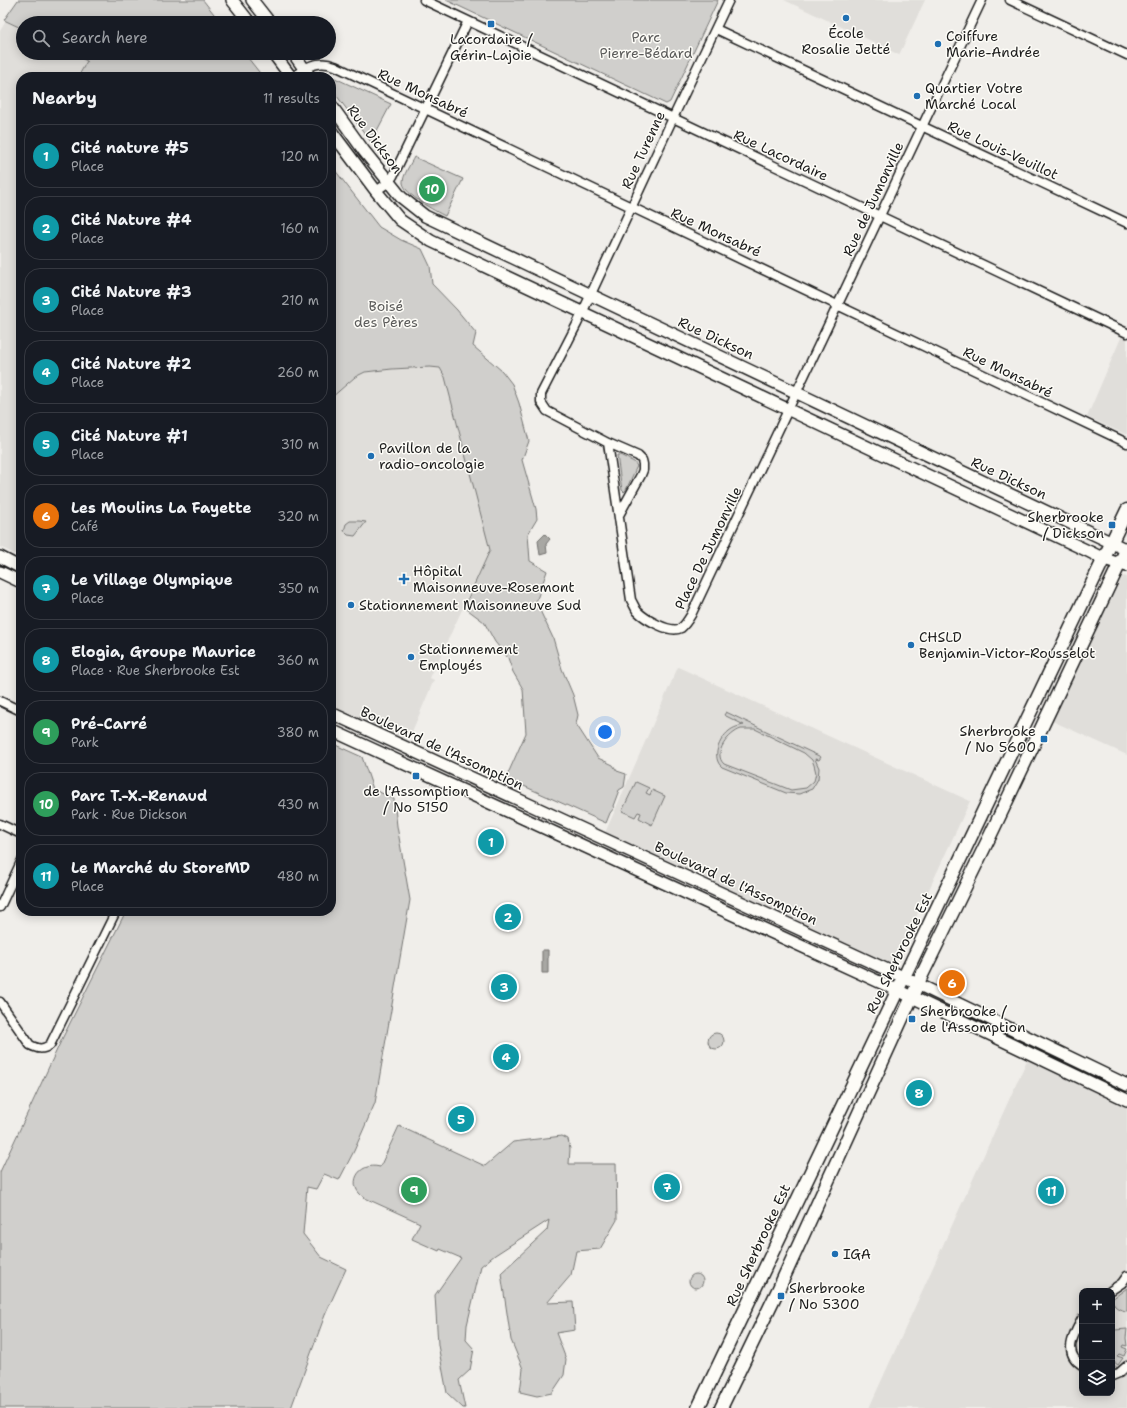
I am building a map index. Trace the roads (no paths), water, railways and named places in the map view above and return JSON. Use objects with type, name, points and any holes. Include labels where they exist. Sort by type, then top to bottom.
[{"type":"main road","points":[[232,0],[245,16]]},
{"type":"main road","points":[[252,0],[265,16]]},
{"type":"main road","points":[[279,60],[288,72]]},
{"type":"main road","points":[[298,60],[306,72]]},
{"type":"main road","name":"Rue Dickson","points":[[336,112],[401,197],[425,216],[1127,549]]},
{"type":"main road","points":[[336,138],[376,192],[400,220],[430,241],[1104,559],[1123,565]]},
{"type":"main road","name":"Rue Sherbrooke Est","points":[[698,1408],[1127,510]]},
{"type":"main road","points":[[721,1408],[918,984],[1123,565],[1127,549]]},
{"type":"main road","points":[[0,558],[16,566]]},
{"type":"main road","points":[[0,572],[16,580]]},
{"type":"main road","name":"Boulevard de l'Assomption","points":[[336,715],[918,984],[1127,1085]]},
{"type":"main road","name":"Boulevard de l'Assomption","points":[[336,732],[897,990],[1127,1100]]},
{"type":"main road","points":[[962,1021],[968,1009]]},
{"type":"street","name":"Rue Lacordaire","points":[[424,0],[1127,333]]},
{"type":"street","name":"Rue Turenne","points":[[582,312],[729,0]]},
{"type":"street","name":"Rue de Jumonville","points":[[788,409],[982,0]]},
{"type":"street","points":[[1010,0],[1127,55]]},
{"type":"street","points":[[376,192],[389,182],[393,176],[468,20]]},
{"type":"street","name":"Rue Louis-Veuillot","points":[[716,29],[1127,223]]},
{"type":"street","name":"Rue Monsabré","points":[[308,72],[317,63],[331,64],[1127,443]]},
{"type":"street","points":[[582,312],[541,394],[541,402],[547,411],[608,443],[638,456],[642,460],[643,464],[641,475],[619,515]]},
{"type":"street","name":"Place De Jumonville","points":[[608,443],[631,600],[636,610],[655,623],[668,629],[679,628],[691,615],[788,409]]},
{"type":"street","points":[[0,701],[16,709]]},
{"type":"street","points":[[0,824],[16,832]]},
{"type":"street","points":[[0,907],[16,873]]},
{"type":"street","points":[[0,1002],[30,1045],[37,1049],[44,1049],[50,1045],[114,916]]},
{"type":"street","points":[[1114,1288],[1122,1283],[1127,1276]]},
{"type":"street","points":[[1079,1324],[1073,1336],[1071,1346],[1074,1358],[1079,1362]]},
{"type":"street","points":[[1115,1375],[1127,1366]]},
{"type":"place","name":"École Rosalie Jetté","points":[[846,18]]},
{"type":"place","name":"Lacordaire / Gérin-Lajoie","points":[[491,24]]},
{"type":"place","name":"Coiffure Marie-Andrée","points":[[938,44]]},
{"type":"place","name":"Quartier Votre Marché Local","points":[[917,96]]},
{"type":"place","name":"Parc T.-X.-Renaud","points":[[432,189]]},
{"type":"place","name":"Pavillon de la radio-oncologie","points":[[371,456]]},
{"type":"place","name":"Sherbrooke / Dickson","points":[[1112,525]]},
{"type":"place","name":"Hôpital Maisonneuve-Rosemont","points":[[404,579]]},
{"type":"place","name":"Stationnement Maisonneuve Sud","points":[[351,605]]},
{"type":"place","name":"CHSLD Benjamin-Victor-Rousselot","points":[[911,645]]},
{"type":"place","name":"Stationnement Employés","points":[[411,657]]},
{"type":"place","name":"Sherbrooke / No 5600","points":[[1044,739]]},
{"type":"place","name":"de l'Assomption / No 5150","points":[[416,776]]},
{"type":"place","name":"Cité nature #5","points":[[491,842]]},
{"type":"place","name":"Cité Nature #4","points":[[508,917]]},
{"type":"place","name":"Les Moulins La Fayette","points":[[952,983]]},
{"type":"place","name":"Cité Nature #3","points":[[504,987]]},
{"type":"place","name":"Sherbrooke / de l'Assomption","points":[[912,1019]]},
{"type":"place","name":"Cité Nature #2","points":[[506,1057]]},
{"type":"place","name":"Elogia, Groupe Maurice","points":[[919,1093]]},
{"type":"place","name":"Cité Nature #1","points":[[461,1119]]},
{"type":"place","name":"Le Village Olympique","points":[[667,1187]]},
{"type":"place","name":"Pré-Carré","points":[[414,1190]]},
{"type":"place","name":"Le Marché du StoreMD","points":[[1051,1191]]},
{"type":"place","name":"IGA","points":[[835,1254]]},
{"type":"place","name":"Sherbrooke / No 5300","points":[[781,1296]]},
{"type":"park label","name":"Parc Pierre-Bédard","points":[[646,46]]},
{"type":"park label","name":"Boisé des Pères","points":[[386,314]]}]
